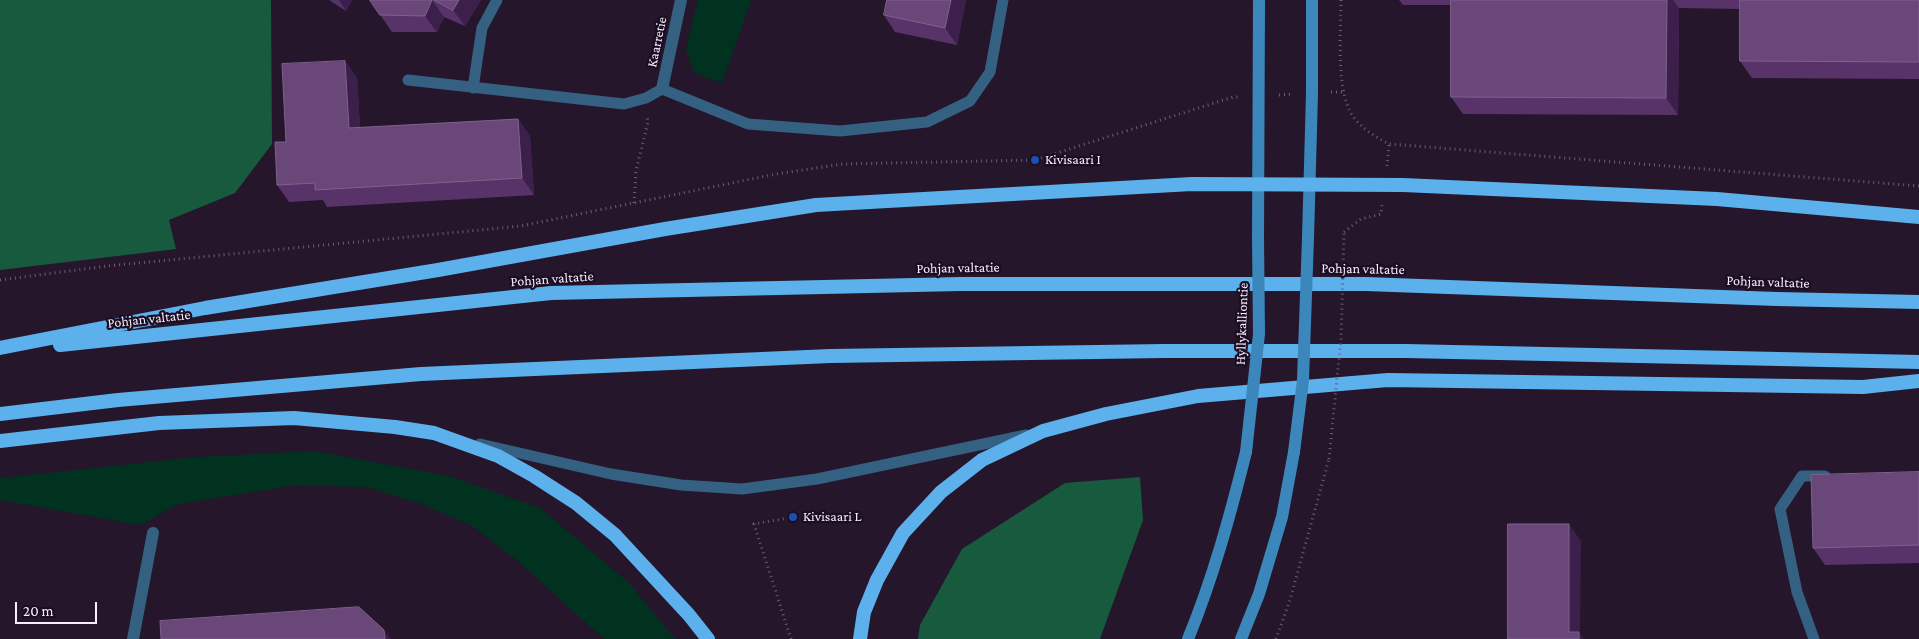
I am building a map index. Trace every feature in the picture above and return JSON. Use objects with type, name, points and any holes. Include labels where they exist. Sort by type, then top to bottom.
[{"type":"highway","points":[[0,350],[205,308],[816,205],[1192,184],[1403,185],[1717,199],[1919,217]]},
{"type":"highway","name":"Pohjan valtatie","points":[[0,350],[551,293],[960,284],[1366,284],[1777,299],[1919,302]]},
{"type":"highway","points":[[0,414],[118,400],[421,374],[830,356],[1164,351],[1406,351],[1919,362]]},
{"type":"highway","points":[[860,639],[864,612],[877,580],[904,533],[941,492],[982,460],[1043,432],[1106,414],[1198,396],[1388,380],[1863,387],[1919,381]]},
{"type":"highway","points":[[0,441],[159,423],[294,418],[434,433],[498,456],[576,503],[615,535],[708,639]]},
{"type":"main road","name":"Hyllykalliontie","points":[[1188,639],[1206,596],[1246,452],[1260,334],[1258,0]]},
{"type":"main road","points":[[1240,639],[1260,594],[1282,517],[1294,452],[1303,380],[1310,185],[1312,0]]},
{"type":"street","name":"Kaarretie","points":[[662,89],[681,0]]},
{"type":"street","points":[[133,639],[154,533]]},
{"type":"lane","points":[[473,88],[482,28],[497,0]]},
{"type":"lane","points":[[408,80],[624,104],[646,98],[662,89],[748,124],[840,131],[927,122],[970,101],[990,72],[1003,0]]},
{"type":"lane","points":[[434,433],[611,474],[681,485],[742,488],[817,479],[1043,432]]},
{"type":"lane","points":[[1814,639],[1798,592],[1780,509],[1802,476],[1841,475]]},
{"type":"path","points":[[1341,0],[1343,92],[1353,117],[1369,133],[1389,144],[1919,186]]},
{"type":"path","points":[[0,280],[107,266],[521,226],[776,174],[843,164],[1035,160],[1232,97],[1343,92]]},
{"type":"path","points":[[1276,639],[1290,600],[1329,459],[1340,339],[1344,232],[1361,219],[1381,214]]},
{"type":"path","points":[[791,639],[754,524],[793,517]]},
{"type":"green space","points":[[0,0],[271,0],[272,144],[235,193],[169,220],[176,249],[0,270]]},
{"type":"green space","points":[[698,0],[751,0],[722,83],[694,73],[686,49]]},
{"type":"green space","points":[[314,451],[449,476],[540,508],[629,583],[675,639],[604,639],[520,563],[474,527],[422,504],[366,487],[296,485],[178,504],[140,525],[0,500],[0,478],[197,457]]},
{"type":"green space","points":[[1140,477],[1143,520],[1100,639],[918,639],[920,625],[962,549],[1065,483]]},
{"type":"building","points":[[370,0],[432,0],[425,16],[380,15]]},
{"type":"building","points":[[434,0],[459,0],[453,10]]},
{"type":"building","points":[[887,0],[951,0],[945,28],[884,15]]},
{"type":"building","points":[[1451,0],[1667,0],[1666,98],[1451,97]]},
{"type":"building","points":[[1740,0],[1919,0],[1919,62],[1740,61]]},
{"type":"building","points":[[345,61],[349,128],[518,119],[522,178],[315,190],[315,183],[277,185],[275,142],[286,142],[282,64]]},
{"type":"building","points":[[1919,472],[1919,545],[1813,548],[1811,475]]},
{"type":"building","points":[[1508,524],[1569,524],[1569,632],[1579,632],[1579,639],[1508,639]]},
{"type":"building","points":[[359,607],[384,630],[385,639],[161,639],[160,621]]},
{"type":"place","name":"Kivisaari I","points":[[1035,160]]},
{"type":"place","name":"Kivisaari L","points":[[793,517]]}]
